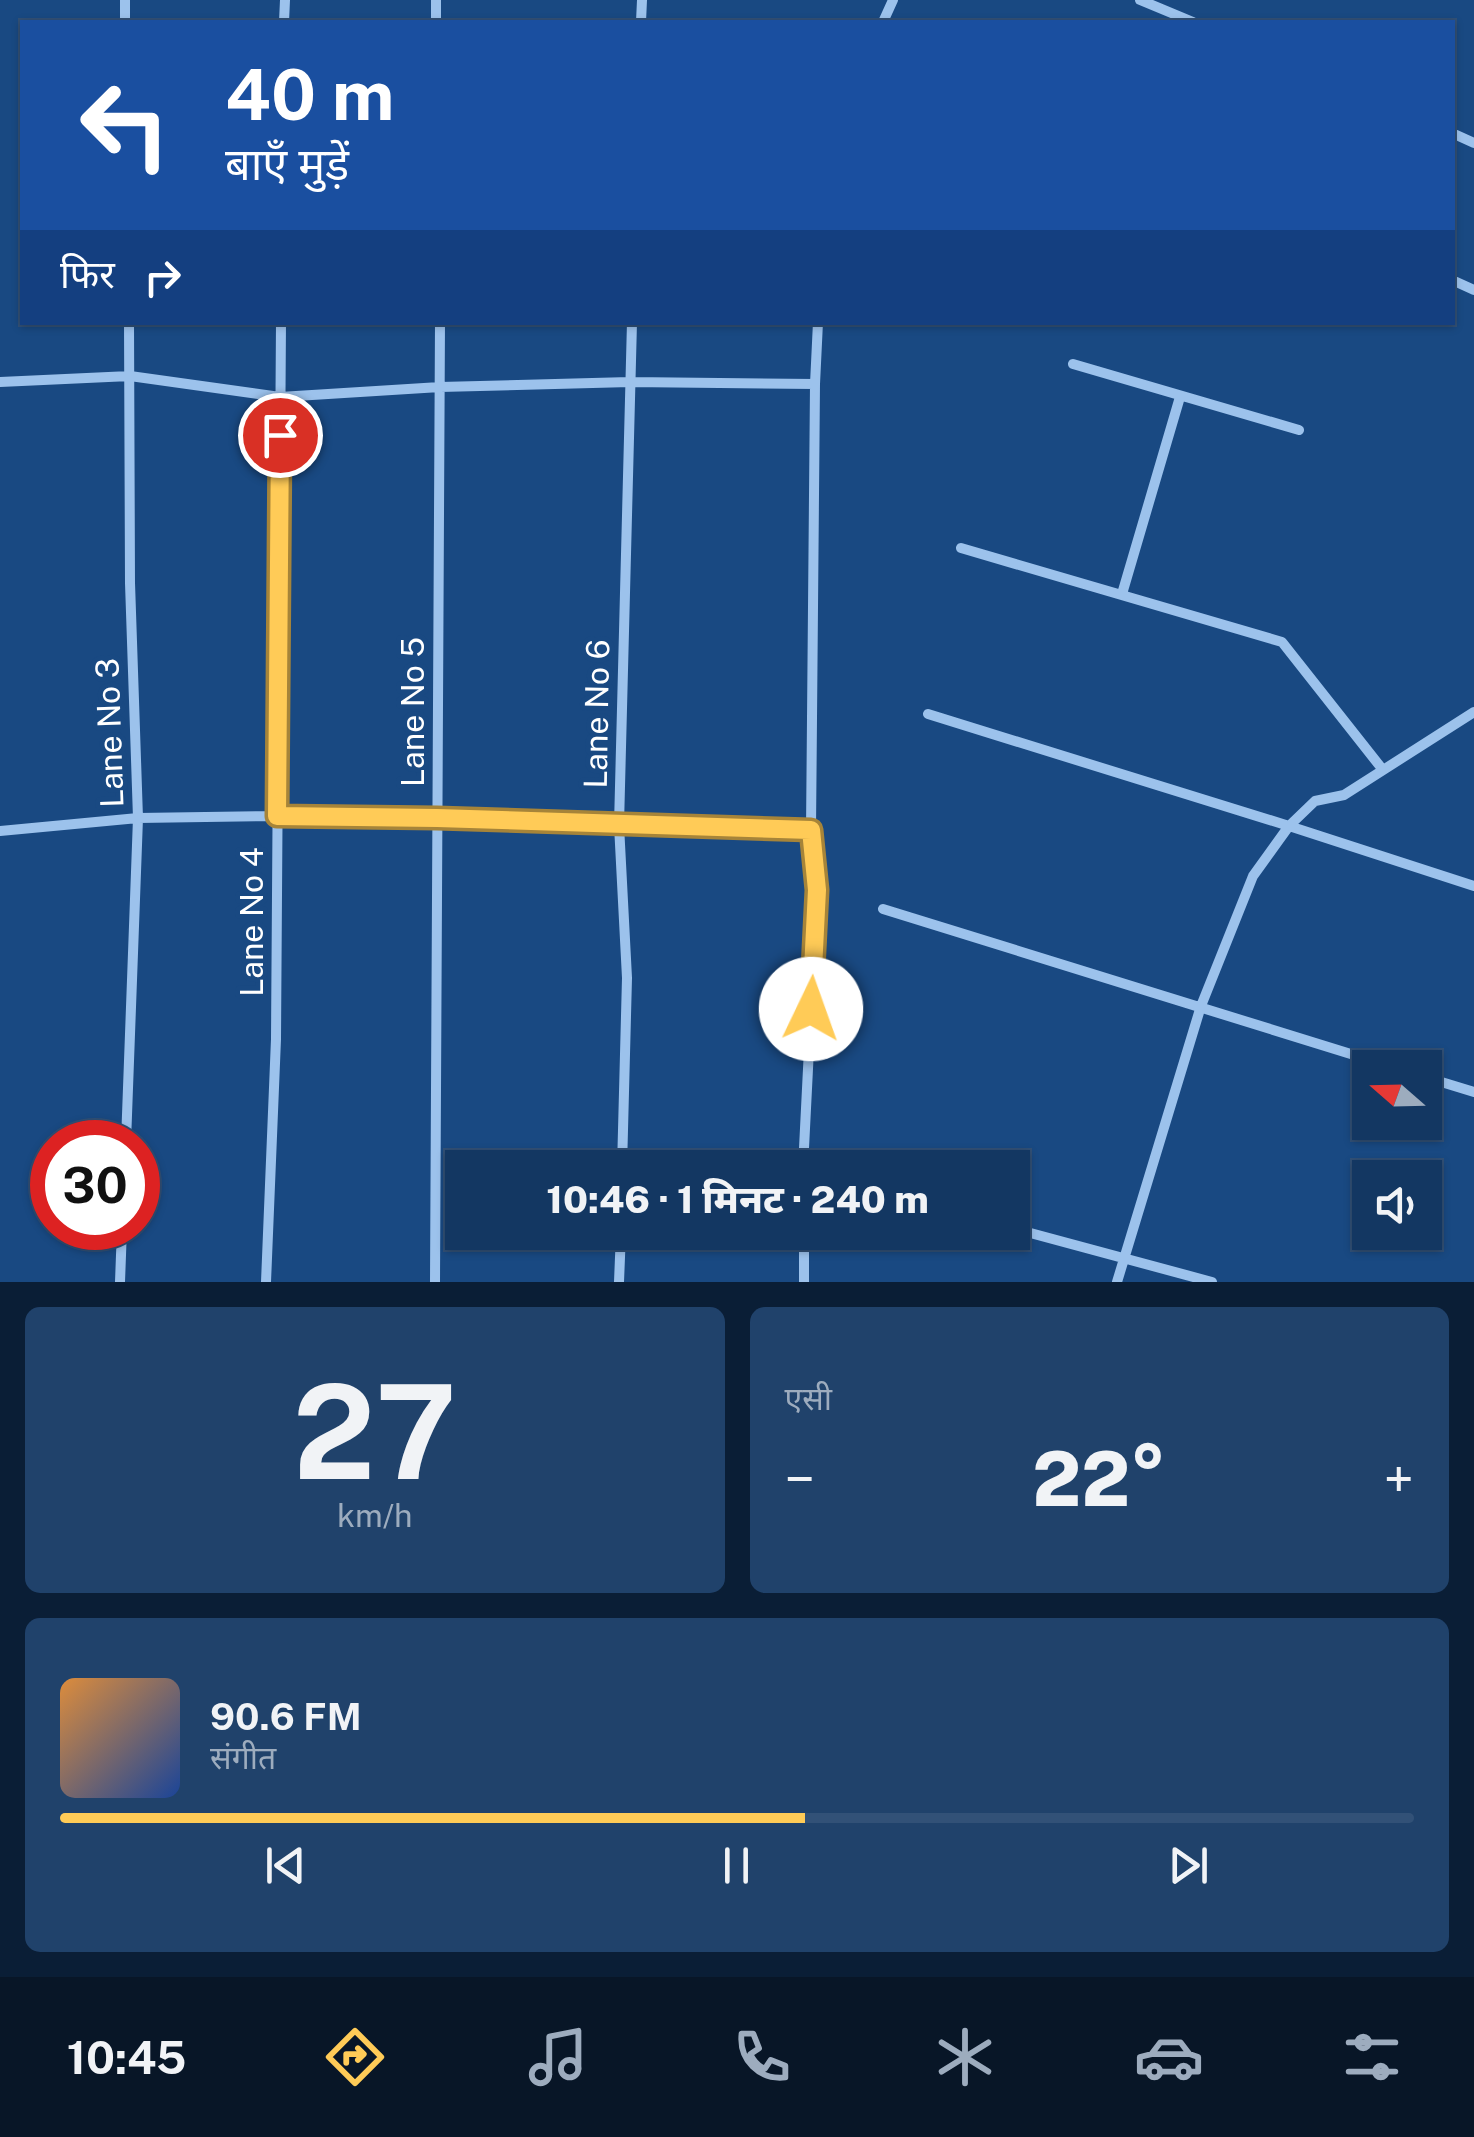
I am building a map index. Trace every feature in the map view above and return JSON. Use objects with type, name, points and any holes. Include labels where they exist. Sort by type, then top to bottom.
[{"type":"street","points":[[1140,0],[1188,20]]},
{"type":"street","name":"Lane No 3","points":[[127,1120],[138,818],[130,583],[130,325]]},
{"type":"street","name":"Lane No 4","points":[[266,1282],[276,1039],[281,325]]},
{"type":"street","name":"Lane No 5","points":[[435,1282],[440,325]]},
{"type":"street","name":"Lane No 6","points":[[623,1150],[628,978],[620,825],[632,325]]},
{"type":"street","points":[[804,1150],[817,890],[811,830],[818,325]]},
{"type":"street","points":[[1073,364],[1299,430]]},
{"type":"street","points":[[0,382],[130,376],[280,397],[440,387],[630,382],[815,384]]},
{"type":"street","points":[[1122,594],[1180,396]]},
{"type":"street","points":[[961,548],[1282,642],[1384,770]]},
{"type":"street","points":[[1117,1282],[1201,1006],[1253,876],[1289,826],[1315,801],[1344,795],[1474,712]]},
{"type":"street","points":[[928,714],[1474,886]]},
{"type":"street","points":[[0,831],[138,818],[277,816],[811,830]]},
{"type":"street","points":[[884,909],[1352,1054]]},
{"type":"street","points":[[1442,1082],[1474,1092]]},
{"type":"street","points":[[1030,1233],[1212,1282]]},
{"type":"street","points":[[120,1282],[121,1250]]},
{"type":"street","points":[[619,1282],[620,1250]]},
{"type":"street","points":[[804,1250],[804,1282]]},
{"type":"route","points":[[280,435],[277,816],[811,830],[817,890],[811,1009]]}]
